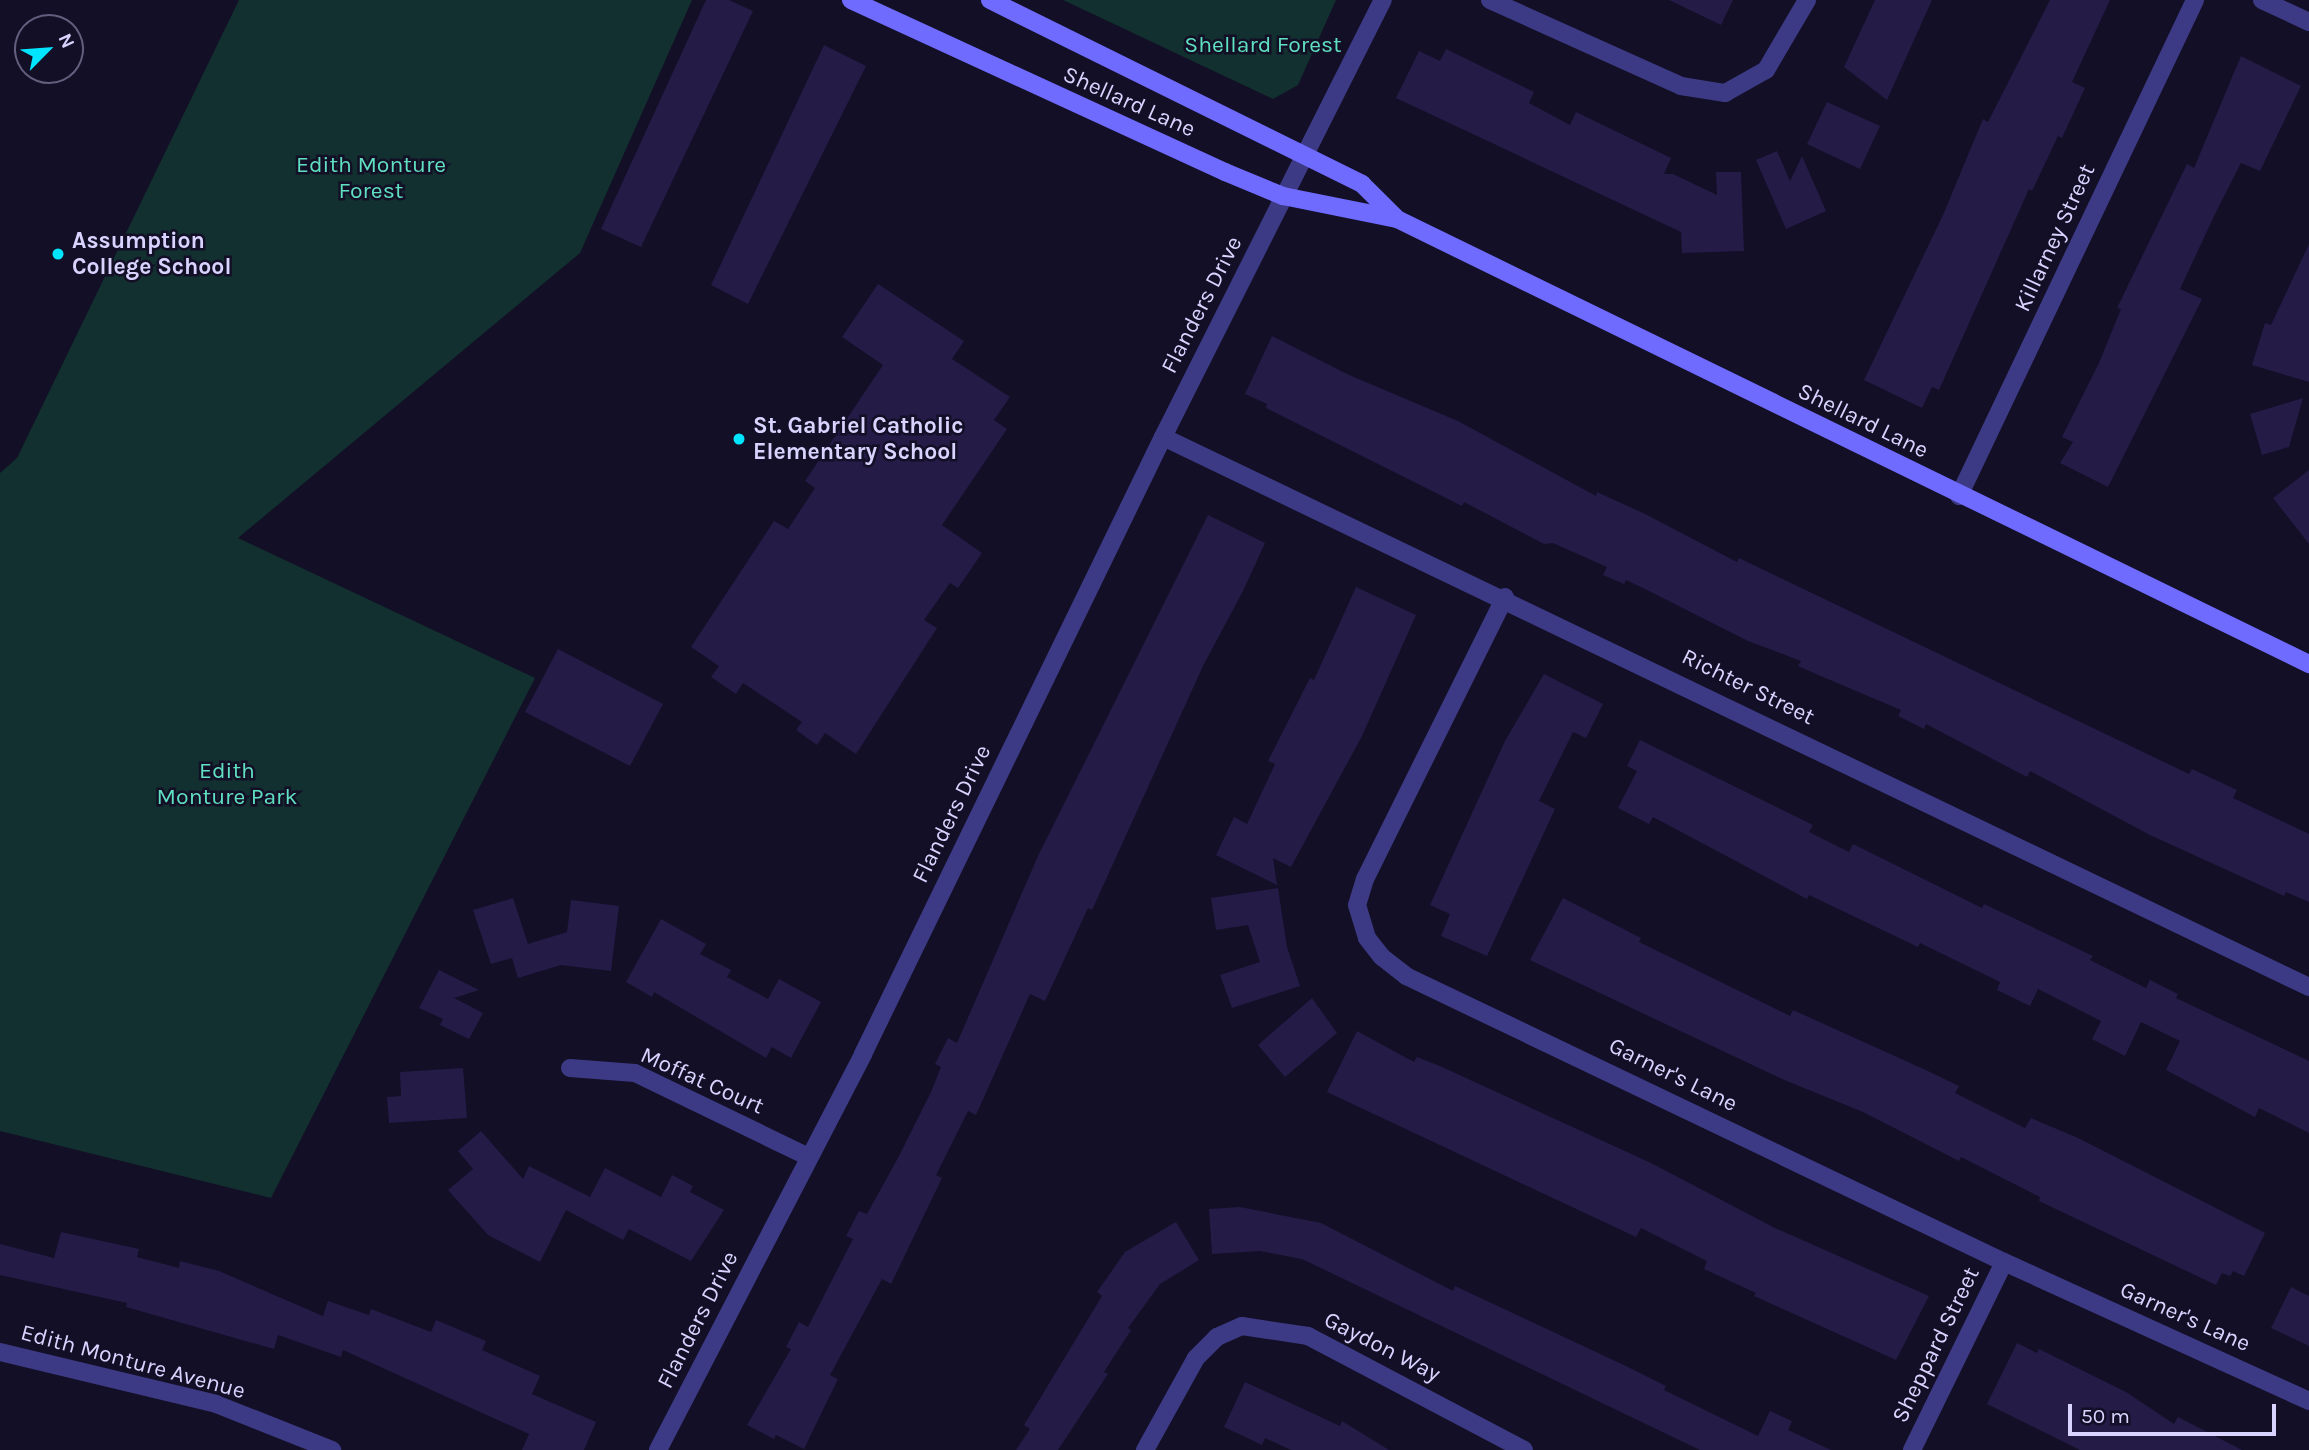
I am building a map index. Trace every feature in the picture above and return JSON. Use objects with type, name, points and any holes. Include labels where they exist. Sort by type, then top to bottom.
[{"type":"main road","name":"Shellard Lane","points":[[851,0],[1283,195],[1397,219],[1959,496],[2309,664]]},
{"type":"main road","name":"Shellard Lane","points":[[990,0],[1362,184],[1397,219]]},
{"type":"street","name":"Flanders Drive","points":[[658,1450],[809,1157],[1303,153],[1382,0]]},
{"type":"street","points":[[1490,0],[1681,86],[1725,93],[1766,70],[1807,0]]},
{"type":"street","name":"Killarney Street","points":[[1959,496],[2195,0]]},
{"type":"street","points":[[2262,0],[2309,22]]},
{"type":"street","name":"Richter Street","points":[[1163,437],[1505,597],[2309,987]]},
{"type":"street","name":"Garner's Lane","points":[[1505,597],[1366,879],[1357,905],[1367,938],[1382,957],[1406,976],[2004,1262],[2309,1401]]},
{"type":"street","name":"Moffat Court","points":[[570,1068],[635,1073],[809,1157]]},
{"type":"street","name":"Sheppard Street","points":[[1912,1450],[2004,1262]]},
{"type":"street","name":"Gaydon Way","points":[[1145,1450],[1196,1358],[1217,1337],[1242,1326],[1308,1336],[1524,1450]]},
{"type":"street","name":"Edith Monture Avenue","points":[[0,1352],[216,1404],[332,1450]]},
{"type":"green space","name":"Edith Monture Park","points":[[239,0],[692,0],[580,253],[238,538],[535,678],[271,1198],[0,1131],[0,473],[17,458]]},
{"type":"green space","name":"Shellard Forest","points":[[1063,0],[1336,0],[1298,85],[1273,99]]},
{"type":"building","points":[[706,0],[729,0],[753,11],[641,247],[601,229]]},
{"type":"building","points":[[1669,0],[1733,0],[1721,25]]},
{"type":"building","points":[[1875,0],[1932,0],[1887,100],[1844,67]]},
{"type":"building","points":[[2050,0],[2110,0],[2072,82],[2085,88],[2062,138],[2058,136],[2032,191],[2029,189],[1939,390],[1932,387],[1922,408],[1864,380],[1943,215],[1983,119],[1988,122]]},
{"type":"building","points":[[824,45],[866,66],[748,304],[711,285]]},
{"type":"building","points":[[1446,49],[1534,92],[1529,103],[1570,125],[1576,112],[1671,158],[1664,174],[1673,174],[1717,195],[1716,172],[1741,172],[1744,251],[1682,253],[1681,232],[1396,98],[1419,51],[1440,61]]},
{"type":"building","points":[[2241,56],[2301,86],[2260,171],[2241,163],[2216,212],[2180,289],[2202,299],[2108,487],[2060,463],[2073,442],[2062,437],[2099,363],[2121,309],[2117,308],[2187,164],[2194,168]]},
{"type":"building","points":[[1827,102],[1880,126],[1860,169],[1807,144]]},
{"type":"building","points":[[1777,151],[1790,181],[1802,156],[1826,211],[1786,229],[1756,160]]},
{"type":"building","points":[[2309,244],[2309,382],[2252,365],[2265,323],[2271,325]]},
{"type":"building","points":[[878,284],[964,341],[952,359],[1010,397],[994,420],[1007,429],[942,525],[982,553],[958,588],[950,583],[924,620],[937,628],[856,754],[825,733],[817,745],[796,730],[802,722],[743,683],[736,694],[711,677],[719,666],[691,647],[774,521],[788,529],[815,488],[805,481],[883,365],[842,337]]},
{"type":"building","points":[[1272,336],[1349,375],[1458,421],[1596,496],[1597,492],[1645,514],[1737,562],[1739,558],[2189,774],[2192,769],[2237,790],[2233,798],[2309,834],[2309,902],[2286,892],[2284,896],[2150,835],[2030,771],[2027,777],[1926,724],[1924,729],[1898,716],[1901,710],[1798,666],[1801,661],[1748,641],[1626,580],[1624,584],[1603,575],[1607,567],[1553,543],[1544,544],[1464,502],[1462,506],[1266,408],[1267,404],[1245,394]]},
{"type":"building","points":[[2303,398],[2289,447],[2262,455],[2250,414]]},
{"type":"building","points":[[2309,470],[2309,544],[2273,498]]},
{"type":"building","points":[[1208,515],[1265,543],[1243,591],[1203,666],[1092,910],[1088,908],[1045,1001],[1030,994],[976,1115],[968,1111],[936,1175],[942,1178],[891,1284],[882,1279],[830,1375],[838,1379],[804,1449],[776,1435],[774,1439],[747,1425],[791,1349],[786,1347],[799,1322],[808,1327],[853,1239],[846,1236],[859,1211],[867,1214],[899,1156],[931,1092],[941,1067],[935,1064],[948,1038],[957,1043],[1038,856]]},
{"type":"building","points":[[1356,587],[1416,615],[1362,736],[1291,867],[1273,858],[1277,885],[1216,855],[1234,817],[1247,824],[1275,764],[1268,761],[1310,678],[1314,680]]},
{"type":"building","points":[[558,649],[663,704],[630,766],[525,712]]},
{"type":"building","points":[[1544,674],[1603,704],[1586,738],[1573,732],[1539,801],[1555,809],[1487,956],[1441,936],[1450,914],[1430,905],[1505,741]]},
{"type":"building","points":[[1640,740],[1813,825],[1809,832],[1849,852],[1853,844],[1982,908],[1984,904],[2093,956],[2090,960],[2146,988],[2150,980],[2178,994],[2176,998],[2309,1061],[2309,1133],[2259,1108],[2255,1117],[2166,1070],[2180,1041],[2141,1022],[2125,1056],[2092,1039],[2101,1021],[2038,989],[2030,1006],[1997,990],[2000,982],[1920,943],[1918,947],[1809,895],[1807,899],[1653,817],[1649,824],[1618,808],[1637,771],[1627,766]]},
{"type":"building","points":[[1278,888],[1287,947],[1300,986],[1232,1008],[1220,975],[1260,962],[1248,925],[1216,930],[1211,898]]},
{"type":"building","points":[[513,898],[528,944],[567,932],[571,900],[619,906],[611,971],[561,965],[518,978],[512,958],[491,964],[473,910]]},
{"type":"building","points":[[1563,898],[1641,938],[1639,942],[1790,1016],[1793,1010],[1930,1072],[1959,1086],[1955,1093],[2025,1128],[2031,1118],[2078,1138],[2265,1233],[2244,1276],[2233,1271],[2230,1276],[2222,1273],[2216,1285],[2039,1201],[2040,1197],[1961,1157],[1959,1161],[1863,1112],[1782,1079],[1530,960]]},
{"type":"building","points":[[661,919],[706,944],[700,954],[731,970],[727,977],[768,999],[779,979],[821,1002],[791,1058],[772,1047],[766,1058],[654,992],[652,997],[626,982]]},
{"type":"building","points":[[439,970],[479,990],[454,998],[483,1013],[469,1039],[440,1025],[443,1019],[419,1008]]},
{"type":"building","points":[[1312,998],[1337,1033],[1285,1077],[1258,1045]]},
{"type":"building","points":[[1357,1031],[1414,1062],[1417,1057],[1442,1067],[1651,1163],[1775,1228],[1929,1296],[1896,1360],[1754,1296],[1756,1293],[1704,1269],[1707,1261],[1641,1228],[1636,1237],[1327,1092]]},
{"type":"building","points":[[463,1068],[467,1118],[389,1123],[387,1097],[401,1096],[400,1072]]},
{"type":"building","points":[[481,1131],[523,1179],[529,1166],[590,1197],[605,1168],[661,1197],[672,1175],[693,1186],[690,1192],[724,1210],[691,1261],[629,1229],[623,1240],[566,1210],[540,1262],[488,1235],[448,1190],[473,1169],[458,1151]]},
{"type":"building","points":[[1240,1207],[1321,1223],[1453,1291],[1455,1286],[1630,1368],[1666,1386],[1664,1390],[1758,1436],[1770,1411],[1792,1421],[1788,1430],[1831,1450],[1700,1450],[1302,1259],[1260,1251],[1212,1254],[1209,1209]]},
{"type":"building","points":[[1176,1222],[1199,1260],[1160,1284],[1128,1328],[1131,1330],[1104,1372],[1108,1374],[1058,1450],[1016,1450],[1030,1429],[1024,1425],[1102,1296],[1097,1292],[1125,1252]]},
{"type":"building","points":[[61,1232],[139,1249],[137,1257],[179,1268],[180,1261],[219,1271],[323,1316],[328,1301],[369,1315],[371,1309],[431,1332],[436,1320],[486,1341],[482,1350],[540,1376],[532,1394],[596,1422],[584,1450],[522,1450],[529,1434],[343,1350],[341,1357],[278,1335],[274,1349],[126,1307],[127,1303],[0,1275],[0,1244],[54,1258]]},
{"type":"building","points":[[2291,1287],[2309,1296],[2309,1346],[2271,1328]]},
{"type":"building","points":[[2017,1343],[2037,1353],[2039,1349],[2126,1392],[2174,1424],[2178,1417],[2242,1450],[2080,1450],[1987,1404]]},
{"type":"building","points":[[1245,1382],[1340,1426],[1342,1421],[1389,1450],[1291,1450],[1265,1438],[1262,1445],[1224,1427]]},
{"type":"place","name":"Assumption College School","points":[[58,254]]},
{"type":"place","name":"St. Gabriel Catholic Elementary School","points":[[739,439]]},
{"type":"park label","name":"Edith Monture Forest","points":[[371,178]]}]
